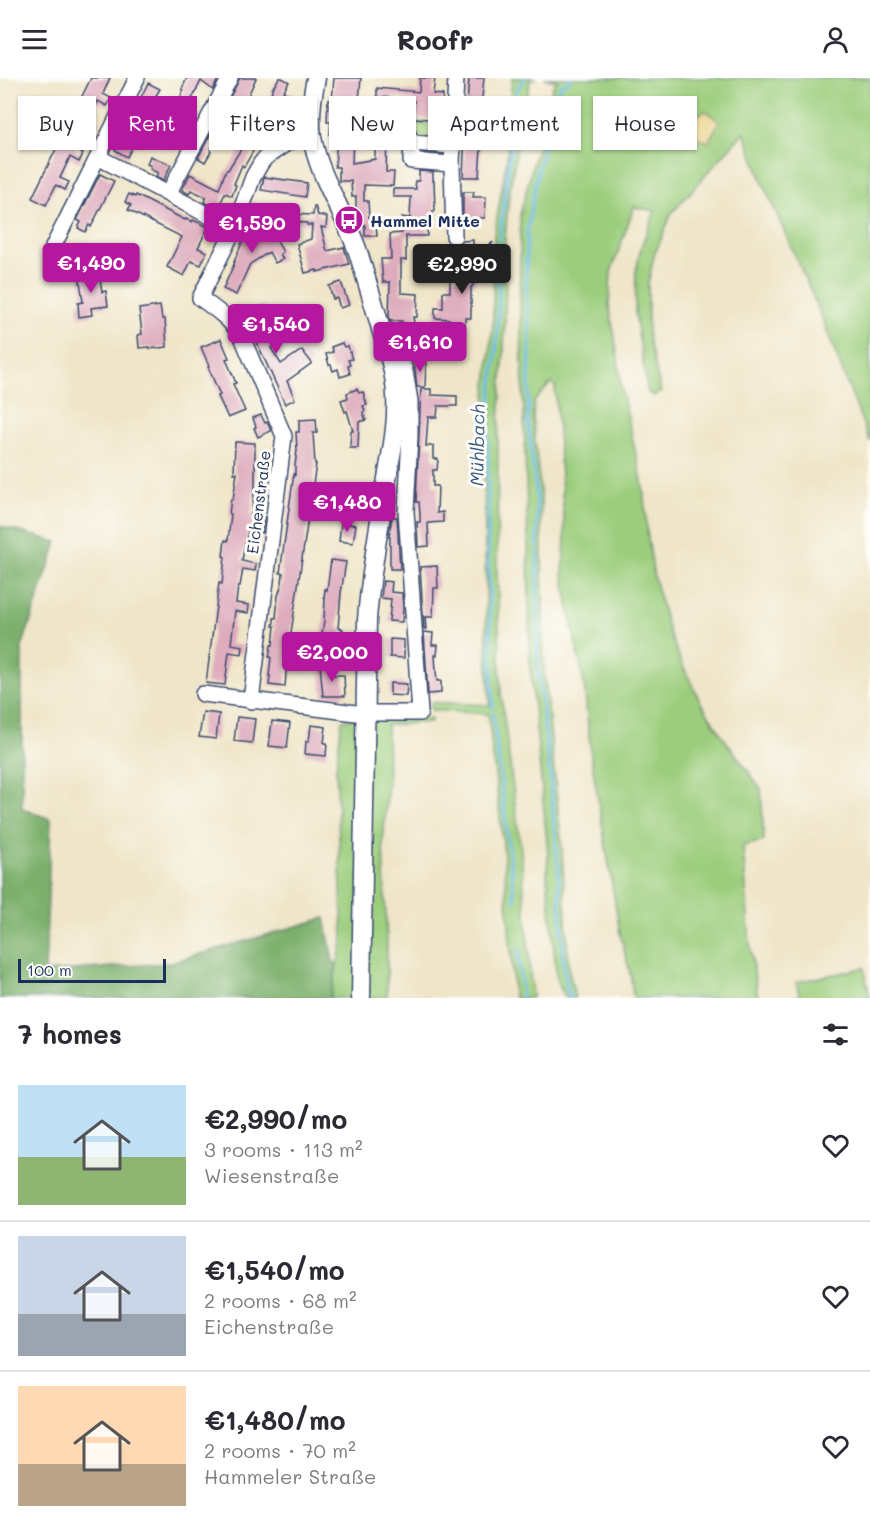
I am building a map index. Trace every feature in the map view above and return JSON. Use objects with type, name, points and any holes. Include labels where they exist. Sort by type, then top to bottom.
[{"type":"main road","points":[[313,96],[316,78]]},
{"type":"main road","points":[[317,150],[324,173],[354,242],[390,358],[396,418],[371,574],[367,620],[361,998]]},
{"type":"street","points":[[53,247],[137,78]]},
{"type":"street","points":[[168,194],[230,78]]},
{"type":"street","points":[[455,96],[456,78]]},
{"type":"street","points":[[428,140],[409,136],[411,161],[452,164]]},
{"type":"street","points":[[98,157],[234,229],[253,177],[261,163],[277,150]]},
{"type":"street","points":[[452,150],[454,236]]},
{"type":"street","name":"Eichenstraße","points":[[234,229],[200,298],[237,328],[284,436],[251,701]]},
{"type":"street","points":[[203,694],[364,714],[420,713],[406,511],[410,401],[397,344],[389,331],[382,331]]},
{"type":"green space","points":[[512,78],[536,78],[531,79],[527,96],[511,96]]},
{"type":"green space","points":[[544,78],[870,78],[870,442],[816,303],[762,181],[744,132],[672,213],[654,256],[648,284],[648,336],[661,392],[654,396],[648,393],[635,314],[636,271],[641,247],[655,211],[634,207],[611,272],[609,305],[622,391],[643,486],[654,578],[669,632],[701,703],[761,789],[764,841],[743,846],[750,945],[758,998],[633,998],[591,756],[584,684],[563,573],[565,537],[555,386],[551,383],[534,402],[533,421],[541,499],[544,671],[562,850],[569,971],[575,998],[566,998],[557,982],[547,875],[548,853],[530,666],[520,297],[520,215],[537,150],[581,150],[581,96],[550,96],[557,81]]},
{"type":"green space","points":[[416,122],[428,123],[428,138],[417,137]]},
{"type":"green space","points":[[507,150],[516,150],[509,195],[504,250],[506,283],[498,438],[497,567],[501,694],[521,850],[532,998],[514,998],[503,843],[488,714],[431,710],[431,702],[490,705],[483,425],[493,323],[494,236]]},
{"type":"green space","points":[[0,526],[57,542],[22,647],[22,809],[51,819],[45,972],[169,963],[325,918],[333,961],[337,965],[330,998],[0,998]]},
{"type":"green space","points":[[431,718],[431,722],[387,725],[388,779],[383,844],[387,998],[330,998],[343,938],[336,767],[342,720]]},
{"type":"green space","points":[[864,968],[870,998],[800,998],[796,982]]},
{"type":"sand","points":[[706,111],[719,122],[708,142],[697,138],[697,115]]},
{"type":"building","points":[[91,78],[110,78],[103,94],[108,96],[107,106],[98,101],[96,105],[96,96],[82,96]]},
{"type":"building","points":[[187,78],[218,79],[213,90],[201,81],[194,96],[181,96],[184,90],[182,89]]},
{"type":"building","points":[[240,78],[256,78],[248,96],[231,96]]},
{"type":"building","points":[[279,78],[282,78],[289,82],[283,92],[291,94],[291,96],[271,96]]},
{"type":"building","points":[[334,78],[361,78],[359,96],[332,96]]},
{"type":"building","points":[[420,78],[435,78],[433,94],[443,95],[428,96],[428,119],[416,118],[416,96],[377,96],[377,88],[419,92]]},
{"type":"building","points":[[469,78],[484,78],[482,96],[468,96]]},
{"type":"building","points":[[148,83],[160,89],[156,96],[142,96]]},
{"type":"building","points":[[328,100],[329,122],[327,122]]},
{"type":"building","points":[[209,137],[211,152],[205,162],[198,158]]},
{"type":"building","points":[[56,150],[75,150],[83,154],[79,162],[70,157],[60,178],[69,182],[65,190],[56,185],[46,205],[32,198]]},
{"type":"building","points":[[115,150],[131,150],[127,157]]},
{"type":"building","points":[[240,150],[254,150],[244,167],[242,165],[232,196],[225,193],[218,209],[204,202],[206,197],[191,190],[189,194],[182,190],[190,174],[219,189],[226,170]]},
{"type":"building","points":[[336,150],[352,150],[352,163],[375,159],[375,150],[387,150],[386,172],[394,172],[393,186],[364,185],[364,201],[368,201],[369,218],[378,218],[377,236],[365,236],[365,225],[360,226],[356,218],[356,196],[352,197],[351,181],[339,181],[339,167],[335,167]]},
{"type":"building","points":[[464,150],[481,150],[479,177],[463,177]]},
{"type":"building","points":[[150,156],[171,165],[163,181],[156,177],[158,173],[150,169],[151,166],[147,164]]},
{"type":"building","points":[[419,171],[433,172],[435,211],[433,211],[433,217],[428,217],[427,236],[406,236],[406,260],[401,260],[401,293],[418,294],[417,317],[413,317],[416,335],[423,333],[426,347],[409,351],[402,321],[390,321],[390,282],[383,282],[381,259],[391,259],[390,234],[402,233],[402,217],[410,218],[411,197],[393,197],[393,189],[416,189],[415,181],[419,181]]},
{"type":"building","points":[[100,174],[114,181],[91,227],[89,225],[85,232],[78,228],[81,222],[77,220]]},
{"type":"building","points":[[264,177],[307,183],[305,197],[261,190]]},
{"type":"building","points":[[463,192],[474,192],[473,197],[486,197],[485,218],[463,218]]},
{"type":"building","points":[[129,194],[135,197],[136,195],[185,220],[192,222],[193,220],[208,227],[198,248],[207,252],[201,265],[191,261],[184,276],[167,267],[182,237],[128,210],[131,205],[125,202]]},
{"type":"building","points":[[314,206],[318,215],[327,217],[326,228],[321,227],[327,251],[344,247],[349,264],[305,273],[297,244],[311,239],[312,225],[287,222],[287,214],[313,215]]},
{"type":"building","points":[[259,217],[270,237],[271,231],[283,252],[280,254],[283,259],[275,263],[269,252],[250,264],[236,295],[223,289],[235,262],[242,238],[256,230],[251,222]]},
{"type":"building","points":[[473,240],[473,245],[479,252],[493,242],[483,258],[483,273],[486,279],[477,278],[471,288],[471,318],[465,318],[465,351],[449,351],[449,319],[435,318],[435,308],[443,308],[443,292],[450,292],[450,278],[465,278],[456,270],[471,258],[459,258],[460,244],[463,241]]},
{"type":"building","points":[[99,272],[102,292],[106,291],[108,306],[91,308],[92,315],[79,317],[78,303],[83,302],[79,274]]},
{"type":"building","points":[[341,282],[349,305],[340,308],[337,298],[333,299],[329,286]]},
{"type":"building","points":[[160,306],[162,319],[165,319],[167,347],[139,348],[138,335],[142,334],[139,309]]},
{"type":"building","points":[[264,306],[271,324],[267,326],[275,346],[271,348],[281,364],[302,350],[312,363],[287,381],[295,399],[285,404],[248,323],[252,321],[249,313]]},
{"type":"building","points":[[221,339],[236,383],[233,384],[245,411],[228,418],[201,347]]},
{"type":"building","points":[[342,343],[344,347],[348,346],[352,359],[348,360],[350,374],[340,377],[338,369],[333,371],[329,365],[326,354],[333,352],[331,347]]},
{"type":"building","points":[[414,361],[426,362],[425,387],[417,387]]},
{"type":"building","points":[[357,389],[359,393],[363,392],[367,405],[363,406],[366,420],[359,422],[358,448],[350,448],[351,431],[353,431],[341,400],[348,398],[347,393]]},
{"type":"building","points":[[421,389],[431,389],[431,395],[457,396],[457,406],[438,406],[437,417],[428,417],[426,446],[433,446],[433,459],[438,459],[437,470],[433,470],[433,486],[438,486],[437,513],[443,512],[443,522],[428,523],[429,546],[418,547],[417,522],[420,522],[420,514],[419,502],[416,502]]},
{"type":"building","points":[[261,415],[271,431],[258,437],[253,418]]},
{"type":"building","points":[[316,419],[317,433],[313,433],[316,464],[285,687],[269,685],[271,657],[269,657],[271,645],[273,645],[274,618],[276,618],[282,583],[283,573],[280,573],[294,473],[295,476],[296,432],[299,432],[299,420]]},
{"type":"building","points":[[235,442],[255,443],[255,487],[251,515],[264,517],[262,533],[248,531],[245,543],[242,561],[256,564],[255,571],[243,569],[240,586],[238,586],[236,603],[249,605],[248,613],[235,611],[231,644],[243,646],[242,654],[229,652],[225,685],[206,683],[219,583],[222,584],[225,540],[228,541],[231,499],[233,499],[237,473],[234,473]]},
{"type":"building","points":[[347,490],[363,493],[360,509],[344,506]]},
{"type":"building","points":[[392,517],[397,517],[400,569],[390,569],[389,537]]},
{"type":"building","points":[[341,523],[356,525],[353,543],[339,541]]},
{"type":"building","points":[[331,560],[346,562],[338,628],[343,629],[340,653],[320,650],[325,589],[327,590]]},
{"type":"building","points":[[437,566],[438,588],[434,588],[433,617],[425,617],[426,629],[424,629],[420,567]]},
{"type":"building","points":[[383,581],[392,582],[391,592],[402,593],[402,622],[389,621],[391,599],[381,598]]},
{"type":"building","points":[[424,632],[433,633],[432,645],[438,645],[437,655],[435,655],[437,681],[441,681],[441,693],[428,694]]},
{"type":"building","points":[[390,639],[404,640],[404,658],[390,657]]},
{"type":"building","points":[[320,665],[331,665],[332,675],[344,675],[345,696],[323,696]]},
{"type":"building","points":[[390,683],[407,684],[406,696],[390,695]]},
{"type":"building","points":[[203,712],[219,714],[216,739],[199,737]]},
{"type":"building","points":[[237,717],[255,719],[252,743],[234,741]]},
{"type":"building","points":[[272,721],[290,723],[287,748],[269,746]]},
{"type":"building","points":[[311,725],[326,727],[324,743],[327,743],[326,756],[305,754]]},
{"type":"waterway","name":"Mühlbach","points":[[493,708],[488,543],[488,425],[496,354],[499,298],[498,252],[514,119],[514,102],[516,92],[525,78]]},
{"type":"waterway","points":[[570,78],[560,86],[538,170],[527,232],[526,286],[530,339],[528,422],[537,501],[538,671],[550,774],[564,970],[571,998]]},
{"type":"waterway","name":"Mühlbach","points":[[493,714],[515,901]]},
{"type":"waterway","name":"Mühlbach","points":[[518,949],[522,998]]},
{"type":"place","name":"Hammel Mitte","points":[[349,220]]}]
